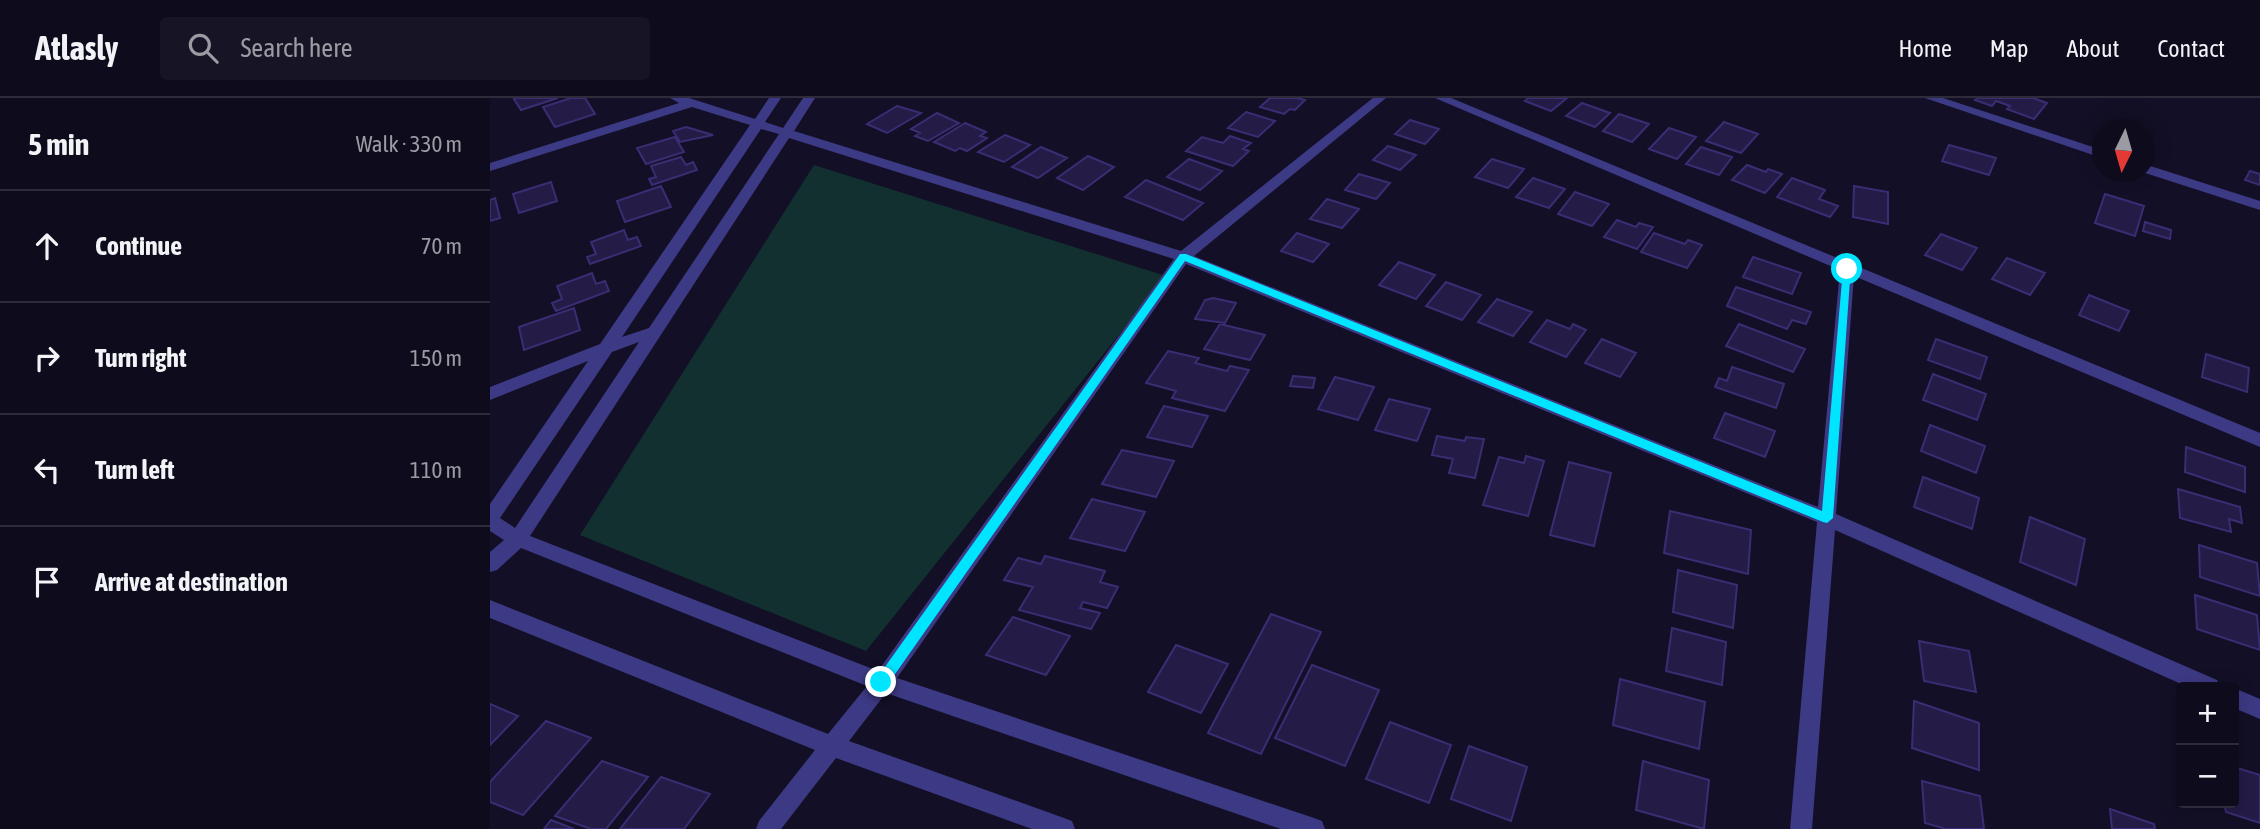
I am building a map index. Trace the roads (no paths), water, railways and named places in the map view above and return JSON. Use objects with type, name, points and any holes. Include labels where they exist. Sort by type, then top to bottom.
[{"type":"street","points":[[676,98],[1183,257],[1827,518],[2199,682]]},
{"type":"street","points":[[775,98],[490,520],[518,539],[881,682],[1314,829]]},
{"type":"street","points":[[490,564],[518,539],[809,98]]},
{"type":"street","points":[[766,829],[881,682],[1183,257],[1380,98]]},
{"type":"street","points":[[1441,98],[2260,440]]},
{"type":"street","points":[[1933,98],[2092,151]]},
{"type":"street","points":[[490,167],[692,103]]},
{"type":"street","points":[[2155,172],[2260,205]]},
{"type":"street","points":[[1801,829],[1847,269]]},
{"type":"street","points":[[490,394],[605,348],[654,332]]},
{"type":"street","points":[[490,609],[832,746],[1064,829]]},
{"type":"street","points":[[2239,700],[2260,709]]}]
